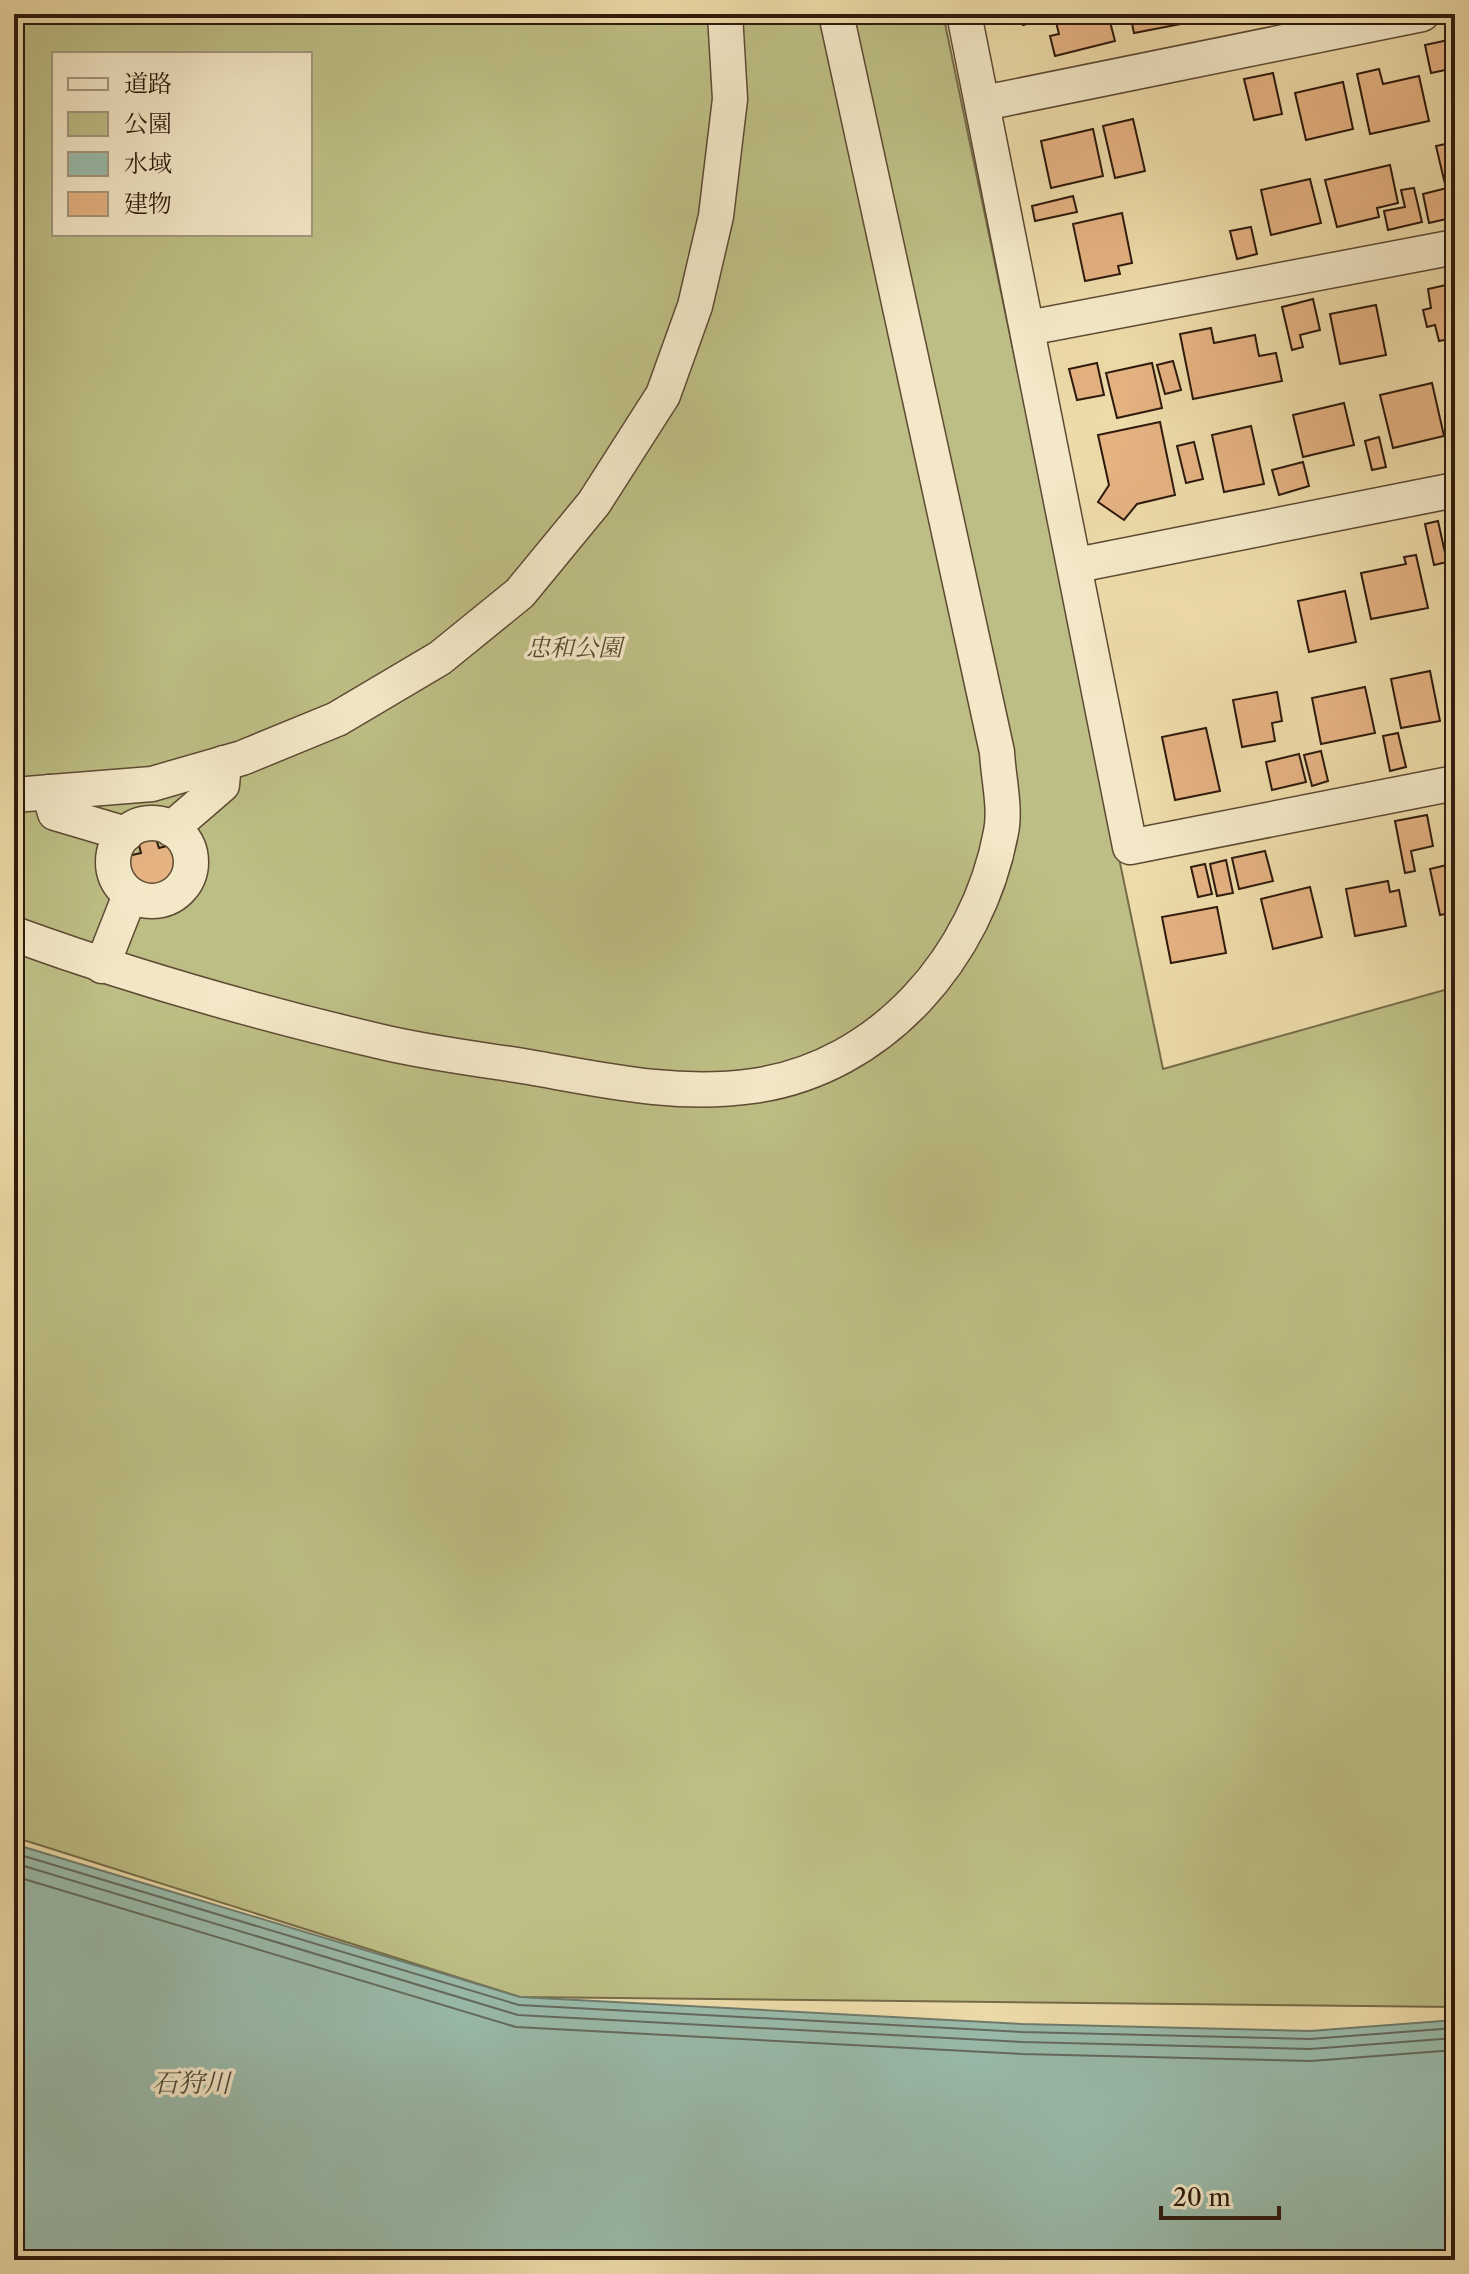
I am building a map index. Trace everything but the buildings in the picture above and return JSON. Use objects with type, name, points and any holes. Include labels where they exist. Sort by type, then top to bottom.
[{"type":"street","points":[[14,795],[152,784],[224,763],[337,719],[440,658],[520,593],[594,503],[663,395],[695,306],[716,216],[730,99],[725,14]]},
{"type":"street","points":[[14,934],[102,966],[380,1042],[661,1090],[754,1086],[822,1068],[879,1036],[935,981],[977,909],[1002,829],[997,752],[836,14]]},
{"type":"street","points":[[964,14],[1077,565],[1130,847],[1455,783]]},
{"type":"street","points":[[984,103],[1422,14]]},
{"type":"street","points":[[1028,328],[1455,247]]},
{"type":"street","points":[[1077,565],[1455,490]]},
{"type":"street","points":[[171,829],[222,785],[224,763]]},
{"type":"street","points":[[49,792],[55,813],[126,834]]},
{"type":"street","points":[[145,824],[171,829],[185,841],[190,855],[184,885],[173,895],[159,901],[130,895],[119,884],[113,870],[114,854],[126,834],[145,824]]},
{"type":"street","points":[[102,966],[130,895]]},
{"type":"green space","name":"忠和公園","points":[[14,14],[943,14],[1163,1069],[1455,987],[1455,2007],[520,1997],[14,1837]]},
{"type":"water","name":"石狩川","points":[[14,1844],[520,1997],[1022,2024],[1310,2031],[1455,2020],[1455,2260],[14,2260]]}]
